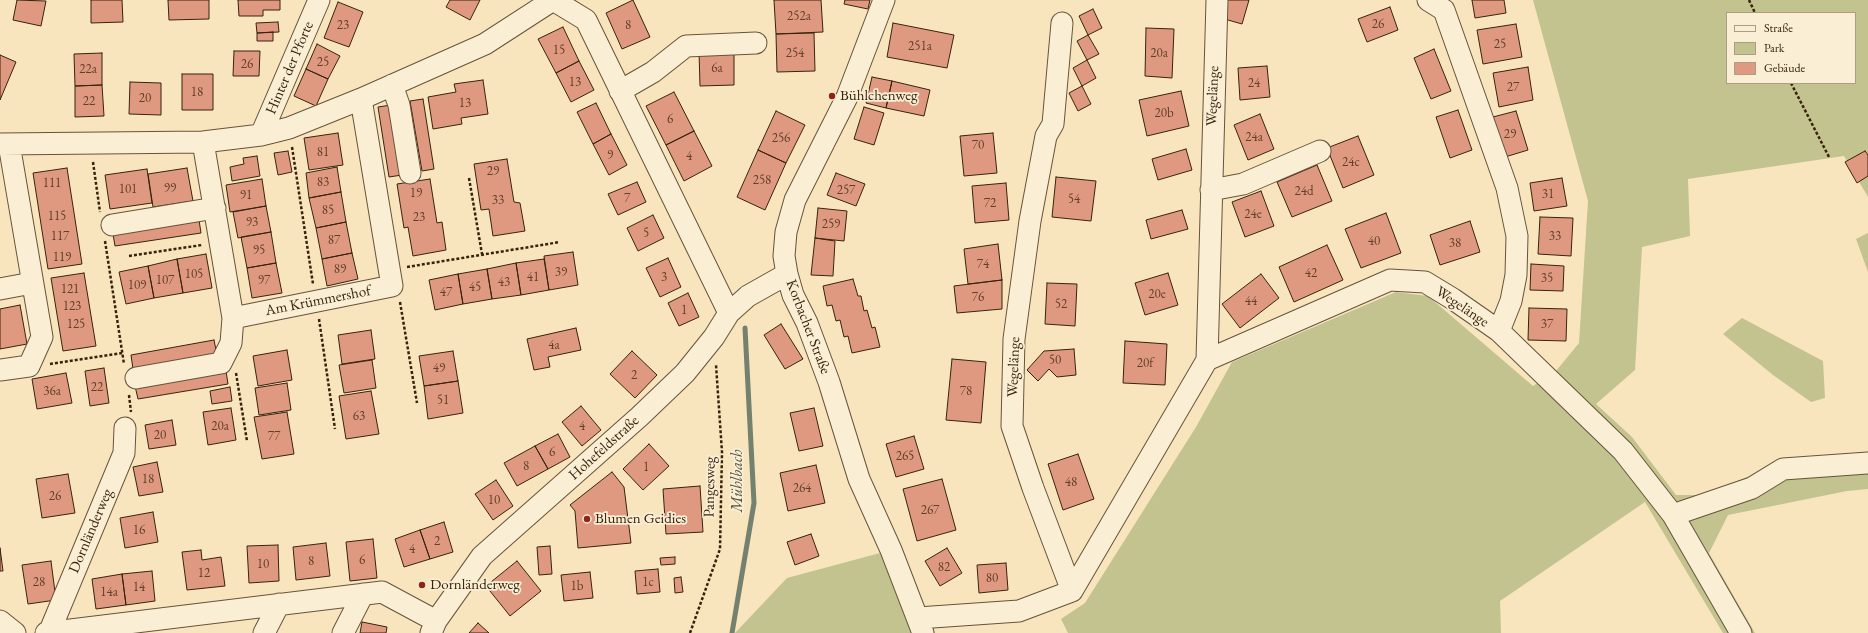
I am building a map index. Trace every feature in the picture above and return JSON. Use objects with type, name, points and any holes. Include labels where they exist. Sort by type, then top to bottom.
[{"type":"street","name":"Hinter der Pforte","points":[[261,135],[319,0]]},
{"type":"street","points":[[0,370],[29,366],[42,337],[4,144],[204,142],[261,135],[289,128],[361,99],[485,44],[553,0],[586,20],[729,313]]},
{"type":"street","name":"Korbacher Straße","points":[[884,0],[847,97],[795,200],[786,232],[784,256],[793,295],[807,323],[830,382],[859,479],[891,550],[920,625]]},
{"type":"street","name":"Wegelänge","points":[[1072,590],[1207,360],[1217,0]]},
{"type":"street","name":"Wegelänge","points":[[1207,360],[1390,280],[1425,282],[1453,299],[1499,332],[1511,301],[1516,275],[1517,236],[1507,188],[1444,10],[1428,0]]},
{"type":"street","name":"Wegelänge","points":[[1062,23],[1053,124],[1046,136],[1030,221],[1014,339],[1012,426],[1033,488],[1072,590]]},
{"type":"street","points":[[620,91],[653,72],[686,46],[756,43]]},
{"type":"street","points":[[392,85],[399,105],[410,173]]},
{"type":"street","points":[[361,99],[390,278]]},
{"type":"street","points":[[129,378],[221,363],[231,343],[233,318],[204,142]]},
{"type":"street","points":[[1211,190],[1243,184],[1320,151]]},
{"type":"street","points":[[106,225],[215,208]]},
{"type":"street","name":"Hohefeldstraße","points":[[434,627],[482,556],[645,411],[685,373],[714,337],[729,313],[748,296],[787,274]]},
{"type":"street","name":"Am Krümmershof","points":[[233,318],[316,301],[390,278]]},
{"type":"street","points":[[0,289],[32,283]]},
{"type":"street","points":[[1499,332],[1623,452],[1673,516],[1741,633]]},
{"type":"street","name":"Dornländerweg","points":[[125,428],[124,453],[57,632],[382,592],[434,627]]},
{"type":"street","points":[[1673,516],[1752,488],[1783,469],[1868,463]]},
{"type":"street","points":[[920,625],[1019,611],[1072,590]]},
{"type":"street","points":[[343,633],[363,594]]},
{"type":"street","points":[[264,633],[279,604]]},
{"type":"street","points":[[0,621],[15,633]]},
{"type":"path","points":[[1749,0],[1755,12]]},
{"type":"path","points":[[1792,84],[1829,157]]},
{"type":"path","points":[[289,128],[335,429]]},
{"type":"path","points":[[90,143],[106,225],[122,353],[129,378],[132,417],[125,428]]},
{"type":"path","points":[[469,178],[482,254]]},
{"type":"path","points":[[128,256],[220,242]]},
{"type":"path","points":[[417,403],[399,296],[390,278],[482,254],[560,242]]},
{"type":"path","name":"Pangesweg","points":[[690,633],[720,549],[722,452],[714,337]]},
{"type":"path","points":[[231,343],[248,440]]},
{"type":"path","points":[[29,366],[122,353]]},
{"type":"green space","points":[[1533,0],[1868,0],[1868,197],[1844,156],[1688,179],[1690,236],[1642,247],[1635,370],[1596,404],[1632,437],[1676,495],[1702,495],[1747,477],[1777,459],[1868,452],[1868,489],[1847,491],[1728,515],[1709,553],[1755,633],[1723,633],[1645,502],[1500,601],[1501,633],[1068,633],[1061,619],[1085,603],[1196,427],[1232,362],[1396,292],[1428,296],[1533,386],[1556,371],[1579,343],[1588,201]]},
{"type":"green space","points":[[1868,233],[1868,272],[1856,239]]},
{"type":"green space","points":[[1742,318],[1823,361],[1825,398],[1811,402],[1773,375],[1723,334]]},
{"type":"green space","points":[[880,553],[910,630],[932,626],[935,633],[735,633],[787,578]]},
{"type":"building","points":[[17,0],[46,1],[41,26],[13,20]]},
{"type":"building","points":[[91,0],[122,0],[123,22],[91,23]]},
{"type":"building","points":[[168,0],[209,0],[209,19],[169,20]]},
{"type":"building","points":[[238,0],[280,0],[280,10],[263,10],[263,16],[239,16]]},
{"type":"building","points":[[450,0],[480,0],[470,20],[446,7]]},
{"type":"building","points":[[633,0],[650,37],[622,49],[606,13]]},
{"type":"building","points":[[774,0],[821,0],[823,32],[776,34]]},
{"type":"building","points":[[845,0],[870,0],[868,9],[844,4]]},
{"type":"building","points":[[1226,0],[1249,0],[1242,24],[1221,18]]},
{"type":"building","points":[[1472,0],[1504,0],[1506,13],[1475,18]]},
{"type":"building","points":[[338,2],[363,12],[349,47],[324,38]]},
{"type":"building","points":[[1390,7],[1398,30],[1367,42],[1358,19]]},
{"type":"building","points":[[1093,9],[1102,28],[1088,35],[1079,16]]},
{"type":"building","points":[[278,22],[279,32],[257,33],[256,23]]},
{"type":"building","points":[[893,23],[954,35],[947,68],[887,57]]},
{"type":"building","points":[[1516,24],[1522,57],[1483,64],[1477,30]]},
{"type":"building","points":[[563,27],[579,61],[556,73],[538,39]]},
{"type":"building","points":[[1146,28],[1174,29],[1172,78],[1145,76]]},
{"type":"building","points":[[273,32],[273,41],[257,41],[257,33]]},
{"type":"building","points":[[814,33],[815,71],[777,72],[776,34]]},
{"type":"building","points":[[1088,35],[1099,54],[1087,60],[1077,41]]},
{"type":"building","points":[[317,44],[340,56],[328,79],[306,69]]},
{"type":"building","points":[[1434,49],[1451,91],[1431,99],[1414,58]]},
{"type":"building","points":[[234,51],[260,51],[259,76],[233,76]]},
{"type":"building","points":[[699,51],[734,51],[734,85],[700,86]]},
{"type":"building","points":[[102,53],[102,85],[75,86],[74,54]]},
{"type":"building","points":[[0,55],[16,62],[0,100]]},
{"type":"building","points":[[1087,60],[1096,78],[1082,86],[1073,68]]},
{"type":"building","points":[[579,61],[594,90],[571,102],[556,73]]},
{"type":"building","points":[[1267,66],[1270,97],[1240,100],[1238,68]]},
{"type":"building","points":[[1528,67],[1533,100],[1499,107],[1493,73]]},
{"type":"building","points":[[306,69],[328,79],[316,106],[294,96]]},
{"type":"building","points":[[182,74],[213,74],[213,110],[182,110]]},
{"type":"building","points":[[872,77],[892,81],[886,108],[866,103]]},
{"type":"building","points":[[483,80],[488,114],[461,118],[462,124],[433,129],[428,97],[456,92],[454,84]]},
{"type":"building","points":[[892,81],[930,90],[924,116],[886,108]]},
{"type":"building","points":[[130,82],[161,83],[161,115],[129,114]]},
{"type":"building","points":[[102,85],[104,116],[75,117],[75,86]]},
{"type":"building","points":[[1082,86],[1091,104],[1078,111],[1069,93]]},
{"type":"building","points":[[1181,91],[1189,126],[1147,136],[1139,100]]},
{"type":"building","points":[[674,92],[694,131],[666,145],[646,106]]},
{"type":"building","points":[[423,99],[434,169],[422,171],[410,101]]},
{"type":"building","points":[[596,103],[611,134],[593,144],[577,112]]},
{"type":"building","points":[[391,105],[402,175],[389,177],[378,107]]},
{"type":"building","points":[[864,107],[884,113],[874,145],[854,139]]},
{"type":"building","points":[[1458,110],[1472,150],[1450,158],[1436,117]]},
{"type":"building","points":[[776,111],[805,125],[786,163],[758,150]]},
{"type":"building","points":[[1516,111],[1528,150],[1505,157],[1493,117]]},
{"type":"building","points":[[1260,114],[1274,149],[1248,160],[1234,125]]},
{"type":"building","points":[[694,131],[712,166],[684,181],[666,145]]},
{"type":"building","points":[[338,133],[343,165],[309,170],[304,138]]},
{"type":"building","points":[[993,133],[997,173],[964,176],[960,136]]},
{"type":"building","points":[[611,134],[627,165],[609,175],[593,144]]},
{"type":"building","points":[[1358,136],[1374,175],[1343,188],[1327,148]]},
{"type":"building","points":[[1186,149],[1192,170],[1158,180],[1152,159]]},
{"type":"building","points":[[758,150],[786,163],[765,210],[737,197]]},
{"type":"building","points":[[288,151],[292,172],[278,175],[274,153]]},
{"type":"building","points":[[1865,151],[1868,155],[1868,176],[1857,183],[1845,162]]},
{"type":"building","points":[[257,156],[260,176],[232,181],[230,167],[244,164],[243,158]]},
{"type":"building","points":[[507,159],[514,202],[520,203],[525,231],[493,236],[489,209],[481,210],[474,164]]},
{"type":"building","points":[[1317,165],[1332,201],[1292,217],[1277,182]]},
{"type":"building","points":[[337,167],[341,192],[309,198],[306,173]]},
{"type":"building","points":[[67,168],[82,264],[48,269],[33,173]]},
{"type":"building","points":[[187,168],[193,201],[153,207],[148,174]]},
{"type":"building","points":[[147,169],[152,203],[110,209],[105,175]]},
{"type":"building","points":[[836,173],[865,184],[856,206],[827,195]]},
{"type":"building","points":[[1056,177],[1096,181],[1091,221],[1052,217]]},
{"type":"building","points":[[1562,178],[1567,206],[1534,211],[1530,183]]},
{"type":"building","points":[[262,179],[266,206],[230,212],[226,185]]},
{"type":"building","points":[[430,179],[437,223],[442,222],[446,250],[413,256],[408,227],[404,228],[397,184]]},
{"type":"building","points":[[637,182],[646,202],[618,215],[608,194]]},
{"type":"building","points":[[1006,183],[1009,220],[975,223],[972,186]]},
{"type":"building","points":[[1261,191],[1274,226],[1245,237],[1232,202]]},
{"type":"building","points":[[341,192],[346,222],[316,228],[309,198]]},
{"type":"building","points":[[266,206],[271,232],[238,238],[233,212]]},
{"type":"building","points":[[818,208],[847,211],[844,241],[815,238]]},
{"type":"building","points":[[1182,210],[1188,229],[1151,239],[1146,220]]},
{"type":"building","points":[[1386,213],[1401,253],[1361,268],[1345,229]]},
{"type":"building","points":[[653,215],[664,238],[638,251],[627,228]]},
{"type":"building","points":[[1540,217],[1573,218],[1571,256],[1538,254]]},
{"type":"building","points":[[199,220],[201,233],[115,246],[113,234]]},
{"type":"building","points":[[1470,221],[1480,252],[1440,265],[1430,235]]},
{"type":"building","points":[[346,222],[352,253],[322,259],[316,228]]},
{"type":"building","points":[[271,232],[276,263],[247,268],[241,237]]},
{"type":"building","points":[[815,238],[835,241],[833,276],[811,275]]},
{"type":"building","points":[[998,244],[1002,280],[968,284],[964,249]]},
{"type":"building","points":[[1327,245],[1343,280],[1294,302],[1279,267]]},
{"type":"building","points":[[573,252],[578,285],[549,290],[544,256]]},
{"type":"building","points":[[352,253],[358,279],[327,286],[322,259]]},
{"type":"building","points":[[206,254],[212,288],[183,293],[177,259]]},
{"type":"building","points":[[668,258],[681,287],[660,297],[646,268]]},
{"type":"building","points":[[177,259],[183,293],[154,298],[148,266]]},
{"type":"building","points":[[544,259],[549,290],[521,295],[516,263]]},
{"type":"building","points":[[276,263],[282,293],[252,298],[247,268]]},
{"type":"building","points":[[516,263],[521,295],[492,299],[487,269]]},
{"type":"building","points":[[1531,264],[1564,266],[1563,291],[1530,290]]},
{"type":"building","points":[[148,266],[154,298],[126,304],[119,272]]},
{"type":"building","points":[[487,269],[492,299],[463,304],[458,274]]},
{"type":"building","points":[[84,273],[96,346],[63,351],[51,278]]},
{"type":"building","points":[[1168,273],[1178,305],[1145,315],[1135,283]]},
{"type":"building","points":[[458,274],[463,304],[435,310],[429,280]]},
{"type":"building","points":[[1261,274],[1279,298],[1240,328],[1222,304]]},
{"type":"building","points":[[853,279],[858,296],[861,296],[864,311],[867,310],[872,328],[875,327],[880,347],[852,353],[848,336],[844,337],[840,320],[836,321],[832,305],[827,306],[823,286]]},
{"type":"building","points":[[1002,280],[1002,309],[957,313],[954,286]]},
{"type":"building","points":[[1047,283],[1077,284],[1075,326],[1045,324]]},
{"type":"building","points":[[688,293],[699,317],[679,326],[668,303]]},
{"type":"building","points":[[20,305],[27,344],[0,349],[0,309]]},
{"type":"building","points":[[1529,308],[1567,309],[1566,341],[1528,340]]},
{"type":"building","points":[[781,324],[803,359],[785,369],[764,335]]},
{"type":"building","points":[[576,328],[581,350],[548,357],[550,367],[534,370],[527,339]]},
{"type":"building","points":[[371,330],[375,359],[342,364],[338,335]]},
{"type":"building","points":[[214,340],[217,355],[133,369],[131,355]]},
{"type":"building","points":[[1125,341],[1167,344],[1165,385],[1123,383]]},
{"type":"building","points":[[1074,349],[1076,375],[1057,377],[1049,369],[1038,381],[1027,370],[1044,351]]},
{"type":"building","points":[[287,350],[292,380],[258,386],[253,356]]},
{"type":"building","points":[[453,351],[458,381],[424,386],[419,356]]},
{"type":"building","points":[[632,351],[657,375],[635,398],[610,374]]},
{"type":"building","points":[[952,359],[986,362],[981,423],[946,420]]},
{"type":"building","points":[[372,360],[376,388],[344,393],[339,365]]},
{"type":"building","points":[[104,368],[109,403],[90,406],[85,371]]},
{"type":"building","points":[[226,371],[228,384],[138,399],[135,386]]},
{"type":"building","points":[[66,373],[72,403],[37,409],[32,379]]},
{"type":"building","points":[[458,381],[463,413],[428,419],[424,386]]},
{"type":"building","points":[[287,383],[291,410],[259,415],[255,388]]},
{"type":"building","points":[[230,387],[232,401],[212,404],[210,391]]},
{"type":"building","points":[[371,391],[379,434],[346,439],[339,396]]},
{"type":"building","points":[[581,406],[601,430],[582,446],[562,422]]},
{"type":"building","points":[[231,408],[236,440],[208,445],[203,412]]},
{"type":"building","points":[[814,408],[823,446],[799,451],[790,413]]},
{"type":"building","points":[[287,412],[294,454],[262,459],[254,417]]},
{"type":"building","points":[[172,420],[176,445],[149,449],[145,425]]},
{"type":"building","points":[[558,434],[570,457],[548,469],[535,446]]},
{"type":"building","points":[[914,436],[924,469],[896,477],[886,444]]},
{"type":"building","points":[[649,444],[669,466],[643,490],[623,469]]},
{"type":"building","points":[[535,446],[548,469],[517,486],[504,463]]},
{"type":"building","points":[[1078,454],[1094,499],[1063,510],[1048,464]]},
{"type":"building","points":[[157,462],[163,492],[139,496],[133,467]]},
{"type":"building","points":[[816,465],[825,503],[788,511],[780,473]]},
{"type":"building","points":[[612,472],[624,487],[631,543],[578,548],[575,511],[570,505]]},
{"type":"building","points":[[68,474],[75,513],[42,518],[36,479]]},
{"type":"building","points":[[942,479],[956,530],[917,541],[903,489]]},
{"type":"building","points":[[496,480],[513,506],[493,520],[475,494]]},
{"type":"building","points":[[700,486],[703,532],[666,534],[663,489]]},
{"type":"building","points":[[153,512],[158,542],[125,548],[120,518]]},
{"type":"building","points":[[444,522],[453,552],[430,559],[420,530]]},
{"type":"building","points":[[420,530],[430,559],[404,567],[395,539]]},
{"type":"building","points":[[811,534],[819,556],[795,565],[787,542]]},
{"type":"building","points":[[373,539],[377,578],[350,581],[346,542]]},
{"type":"building","points":[[326,543],[330,576],[296,580],[293,547]]},
{"type":"building","points":[[278,545],[279,581],[249,583],[247,546]]},
{"type":"building","points":[[550,546],[552,574],[539,575],[537,547]]},
{"type":"building","points":[[0,548],[3,571],[0,571]]},
{"type":"building","points":[[947,548],[962,573],[940,586],[925,561]]},
{"type":"building","points":[[201,550],[202,560],[221,557],[225,586],[187,590],[182,552]]},
{"type":"building","points":[[675,557],[675,564],[661,565],[660,558]]},
{"type":"building","points":[[51,561],[56,600],[28,604],[22,565]]},
{"type":"building","points":[[517,561],[541,591],[510,616],[486,586]]},
{"type":"building","points":[[1006,563],[1008,590],[979,593],[977,565]]},
{"type":"building","points":[[658,569],[660,592],[637,594],[635,571]]},
{"type":"building","points":[[152,571],[155,601],[126,605],[122,574]]},
{"type":"building","points":[[590,572],[593,598],[564,601],[561,575]]},
{"type":"building","points":[[122,574],[126,605],[96,609],[92,579]]},
{"type":"building","points":[[681,577],[683,592],[675,593],[674,578]]},
{"type":"building","points":[[362,622],[387,627],[386,633],[360,633]]},
{"type":"building","points":[[478,623],[489,633],[469,633]]},
{"type":"waterway","name":"Mühlbach","points":[[732,633],[754,503],[745,328]]},
{"type":"place","name":"Bühlchenweg","points":[[832,96]]},
{"type":"place","name":"Blumen Geidies","points":[[587,519]]},
{"type":"place","name":"Dornländerweg","points":[[422,585]]}]
